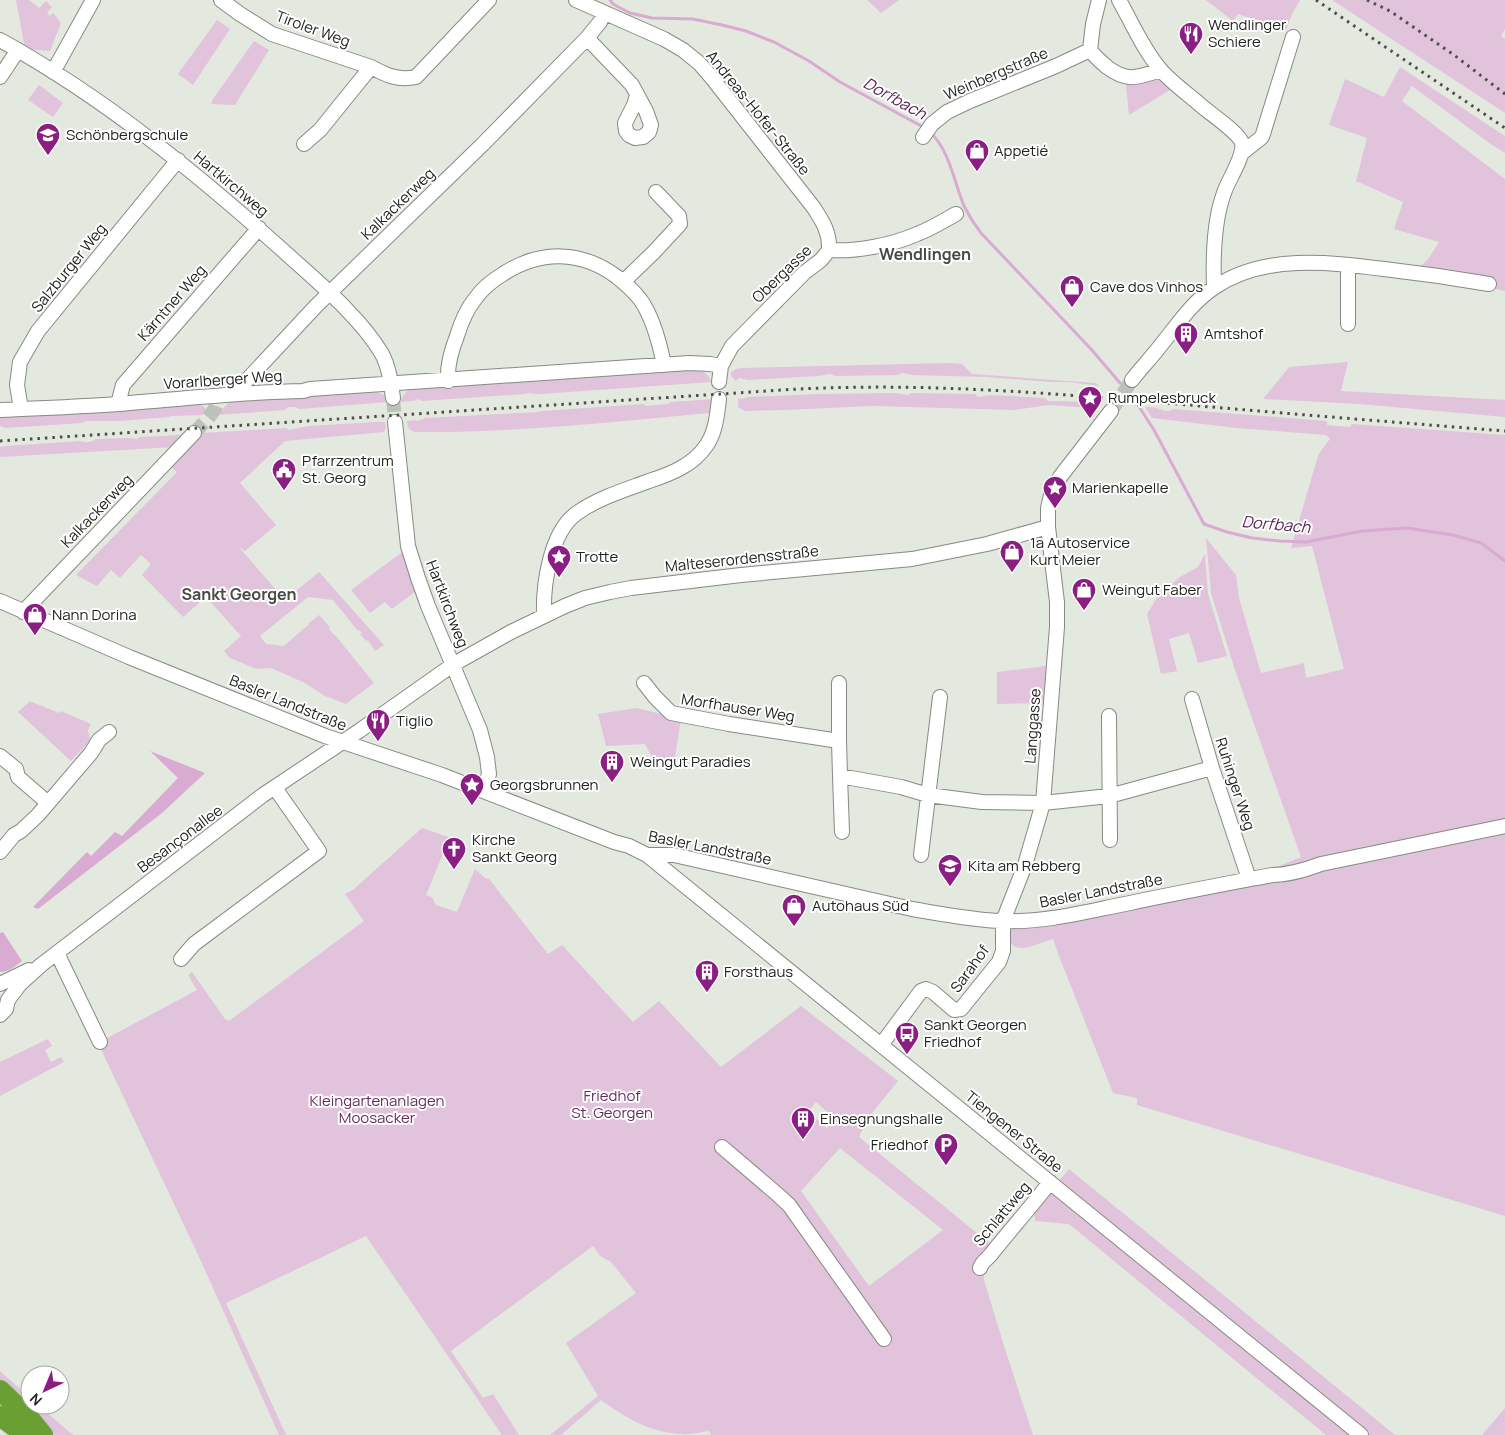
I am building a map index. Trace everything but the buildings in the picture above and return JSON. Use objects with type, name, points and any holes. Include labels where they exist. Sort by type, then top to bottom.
[{"type":"highway","points":[[0,1390],[30,1419],[43,1435]]},
{"type":"highway","points":[[0,1416],[26,1435]]},
{"type":"street","points":[[53,72],[93,0]]},
{"type":"street","name":"Tiroler Weg","points":[[221,0],[272,34],[405,80],[416,77],[489,0]]},
{"type":"street","name":"Andreas-Hofer-Straße","points":[[576,0],[664,39],[684,50],[698,63],[724,92],[814,208],[829,236],[829,250]]},
{"type":"street","points":[[1099,0],[1093,24],[1090,50],[1094,56],[1116,74],[1126,78],[1161,70]]},
{"type":"street","points":[[1119,0],[1148,52],[1161,70],[1207,112],[1237,134],[1242,143],[1242,153],[1224,194],[1215,234],[1214,288]]},
{"type":"street","name":"Kalkackerweg","points":[[234,394],[330,293],[483,144],[587,38],[600,22],[604,12]]},
{"type":"street","points":[[1242,153],[1262,138],[1293,37]]},
{"type":"street","points":[[587,38],[632,85],[637,95]]},
{"type":"street","name":"Hartkirchweg","points":[[0,40],[53,72],[141,131],[259,228],[330,293],[375,343],[382,355],[391,384],[393,398]]},
{"type":"street","points":[[0,77],[18,50]]},
{"type":"street","name":"Weinbergstraße","points":[[926,133],[947,112],[954,108],[1090,50]]},
{"type":"street","points":[[304,144],[320,130],[371,68]]},
{"type":"street","name":"Salzburger Weg","points":[[21,409],[17,385],[20,362],[38,331],[178,160]]},
{"type":"street","points":[[623,282],[680,224],[679,216],[656,192]]},
{"type":"street","name":"Obergasse","points":[[718,382],[721,366],[732,346],[829,250],[854,250],[904,239],[918,234],[956,214]]},
{"type":"street","name":"Kärntner Weg","points":[[118,404],[123,385],[259,228]]},
{"type":"street","points":[[448,381],[448,367],[454,344],[466,312],[475,298],[513,267],[524,261],[555,255],[572,256],[596,264],[610,271],[638,296],[645,307],[659,342],[664,365]]},
{"type":"street","points":[[1132,380],[1191,306],[1230,278],[1266,267],[1300,263],[1348,264],[1489,284]]},
{"type":"street","points":[[1348,264],[1348,324]]},
{"type":"street","name":"Vorarlberger Weg","points":[[0,410],[118,404],[234,394],[303,392],[310,389],[664,365],[710,364],[721,366]]},
{"type":"street","points":[[544,615],[546,578],[556,543],[565,525],[576,514],[593,504],[609,496],[670,474],[692,461],[708,444],[715,429],[719,399]]},
{"type":"street","points":[[1048,527],[1048,508],[1051,495],[1060,477],[1110,411]]},
{"type":"street","name":"Hartkirchweg","points":[[395,422],[408,546],[428,606],[454,664],[480,730],[486,751],[489,774],[484,791]]},
{"type":"street","name":"Kalkackerweg","points":[[23,612],[194,433]]},
{"type":"street","name":"Malteserordensstraße","points":[[342,742],[454,664],[544,615],[585,598],[610,592],[740,575],[912,558],[987,544],[1048,527]]},
{"type":"street","name":"Langgasse","points":[[1003,921],[1025,865],[1043,803],[1057,627],[1053,558],[1048,527]]},
{"type":"street","name":"Basler Landstraße","points":[[0,601],[129,657],[342,742],[425,769],[614,842],[629,846],[647,855],[674,855],[912,909],[947,915],[1003,921],[1060,917],[1249,879],[1307,870],[1321,864],[1505,826]]},
{"type":"street","points":[[840,683],[842,832]]},
{"type":"street","name":"Morfhauser Weg","points":[[644,684],[672,713],[840,741]]},
{"type":"street","points":[[920,855],[940,697]]},
{"type":"street","name":"Ruhinger Weg","points":[[1192,699],[1212,768],[1249,879]]},
{"type":"street","points":[[1109,716],[1110,840]]},
{"type":"street","points":[[0,852],[48,803],[91,754],[99,740],[109,732]]},
{"type":"street","name":"Besançonallee","points":[[0,1015],[6,1009],[8,1000],[20,984],[41,965],[274,788],[342,742]]},
{"type":"street","points":[[0,756],[16,769],[18,777],[48,803]]},
{"type":"street","points":[[840,776],[901,787],[928,795],[982,802],[1043,803],[1109,796],[1212,768]]},
{"type":"street","points":[[181,959],[194,944],[319,851],[274,788]]},
{"type":"street","name":"Tiengener Straße","points":[[647,855],[1361,1435]]},
{"type":"street","name":"Sarahof","points":[[881,1045],[921,991],[926,989],[933,992],[954,1010],[961,1009],[999,962],[1003,951],[1003,921]]},
{"type":"street","points":[[57,953],[100,1042]]},
{"type":"street","name":"Besançonallee","points":[[8,1000],[6,991],[0,985],[41,965]]},
{"type":"street","points":[[722,1147],[789,1205],[884,1339]]},
{"type":"street","name":"Schlattweg","points":[[980,1268],[980,1265],[1027,1212],[1050,1182]]},
{"type":"green space","points":[[16,0],[29,0],[39,8],[46,1],[52,7],[47,13],[50,16],[53,13],[61,23],[50,51],[25,49]]},
{"type":"green space","points":[[867,0],[899,0],[881,13]]},
{"type":"green space","points":[[1206,0],[1300,0],[1286,30],[1238,14],[1233,21]]},
{"type":"green space","points":[[1332,0],[1505,0],[1505,29],[1501,36],[1505,39],[1505,113]]},
{"type":"green space","points":[[217,20],[230,29],[193,85],[178,74]]},
{"type":"green space","points":[[254,41],[269,50],[235,105],[211,104],[213,99]]},
{"type":"green space","points":[[1400,67],[1505,136],[1505,153],[1412,86],[1402,101],[1505,179],[1505,291],[1417,270],[1429,258],[1439,242],[1394,229],[1403,202],[1356,181],[1367,138],[1329,125],[1345,79],[1384,97]]},
{"type":"green space","points":[[1161,70],[1178,85],[1129,115],[1127,78]]},
{"type":"green space","points":[[39,85],[63,103],[53,117],[28,100]]},
{"type":"green space","points":[[1348,362],[1341,391],[1505,400],[1505,417],[1359,404],[1263,399],[1289,367]]},
{"type":"green space","points":[[962,364],[972,374],[1096,383],[1099,386],[1070,382],[902,373],[897,375],[835,376],[830,374],[748,380],[739,378],[736,381],[731,376],[731,372],[742,368]]},
{"type":"green space","points":[[689,369],[705,373],[711,382],[422,401],[419,399],[400,402],[408,390]]},
{"type":"green space","points":[[375,391],[384,395],[387,402],[299,409],[288,407],[285,410],[217,415],[230,401]]},
{"type":"green space","points":[[896,393],[908,395],[911,393],[975,394],[978,397],[989,395],[1045,398],[1048,401],[1098,402],[1093,408],[1048,405],[1015,410],[873,406],[745,411],[738,407],[738,398],[748,397]]},
{"type":"green space","points":[[713,399],[713,410],[710,413],[562,426],[489,431],[415,432],[408,427],[407,423],[407,421],[417,421],[425,418],[644,404],[645,406]]},
{"type":"green space","points":[[202,405],[206,409],[203,415],[122,421],[85,421],[82,423],[5,428],[0,426],[0,416]]},
{"type":"green space","points":[[1145,407],[1166,411],[1173,409],[1327,421],[1327,425],[1350,427],[1352,424],[1505,435],[1505,1216],[1137,1105],[1137,1098],[1113,1093],[1053,939],[1025,948],[1018,948],[1010,940],[1008,931],[1013,927],[1279,878],[1277,867],[1301,857],[1234,667],[1211,593],[1206,538],[1236,575],[1239,598],[1261,673],[1304,663],[1306,678],[1344,669],[1312,546],[1291,548],[1318,456],[1330,439],[1326,435],[1237,428],[1152,418]]},
{"type":"green space","points":[[385,422],[386,428],[384,432],[285,441],[240,483],[276,525],[245,551],[238,546],[285,600],[319,572],[384,645],[375,651],[368,640],[366,641],[360,634],[362,633],[358,631],[333,600],[308,597],[260,636],[266,644],[284,646],[319,615],[374,683],[346,704],[325,696],[305,683],[271,668],[257,669],[230,658],[224,651],[241,636],[206,597],[183,617],[142,575],[151,564],[141,555],[120,578],[111,570],[97,586],[76,575],[177,472],[171,467],[201,433],[286,428],[289,430],[308,426]]},
{"type":"green space","points":[[186,434],[174,447],[0,457],[0,447],[6,446],[88,442],[96,439],[137,439],[139,437]]},
{"type":"green space","points":[[405,550],[416,591],[392,609],[385,602],[370,613],[351,590]]},
{"type":"green space","points":[[1205,554],[1208,594],[1227,656],[1198,663],[1189,633],[1169,639],[1177,671],[1161,674],[1147,614],[1158,596],[1180,577],[1198,567]]},
{"type":"green space","points":[[1046,666],[1043,703],[997,704],[997,672]]},
{"type":"green space","points":[[30,701],[59,713],[61,711],[91,724],[88,730],[90,739],[71,761],[18,712]]},
{"type":"green space","points":[[637,708],[681,719],[674,763],[654,761],[645,744],[606,746],[598,714]]},
{"type":"green space","points":[[422,828],[448,837],[426,895],[432,897],[436,905],[457,912],[475,869],[485,878],[489,879],[548,954],[562,945],[633,1022],[659,1001],[721,1067],[801,1006],[898,1081],[868,1118],[859,1137],[994,1247],[976,1263],[974,1270],[983,1270],[984,1280],[1033,1435],[711,1435],[709,1431],[682,1434],[649,1428],[620,1413],[601,1400],[561,1435],[550,1435],[598,1396],[566,1343],[636,1293],[611,1262],[600,1256],[593,1246],[451,1351],[483,1398],[493,1394],[519,1435],[502,1435],[366,1236],[226,1303],[286,1435],[279,1435],[200,1259],[98,1043],[197,990],[188,975],[192,972],[225,1019],[229,1021],[364,921],[345,894],[354,889]],"holes":[[[816,1102],[835,1119],[827,1128],[808,1112]],[[840,1148],[943,1230],[869,1286],[801,1191]]]},
{"type":"green space","points":[[48,1039],[52,1046],[45,1050],[51,1062],[61,1057],[64,1062],[0,1096],[0,1062]]},
{"type":"green space","points":[[1069,1169],[1395,1435],[1326,1435],[1069,1224],[1035,1221],[1034,1211]]},
{"type":"green space","points":[[0,1371],[20,1389],[20,1415],[50,1415],[73,1435],[55,1435],[44,1426],[26,1424],[0,1404]]},
{"type":"green space","points":[[1505,1408],[1505,1435],[1482,1435]]},
{"type":"shaded area","points":[[150,751],[205,773],[162,813],[38,909],[33,907],[87,852],[91,856],[115,832],[122,836],[178,778]]},
{"type":"shaded area","points":[[3,932],[22,961],[9,970],[0,972],[0,933]]},
{"type":"waterway","name":"Dorfbach","points":[[610,0],[613,4],[630,13],[652,18],[693,19],[746,31],[774,42],[809,61],[840,82],[925,128]]},
{"type":"waterway","name":"Dorfbach","points":[[930,132],[947,157],[964,206],[978,230],[1091,349],[1120,383]]},
{"type":"waterway","name":"Dorfbach","points":[[1138,405],[1154,430],[1204,524],[1252,538],[1306,542],[1362,531],[1407,528],[1453,535],[1481,543],[1505,561]]},
{"type":"tunnel","points":[[1111,411],[1132,380]]},
{"type":"tunnel","points":[[194,433],[213,411],[216,406],[217,395]]},
{"type":"tunnel","points":[[393,398],[395,422]]},
{"type":"railway","points":[[1316,0],[1505,128]]},
{"type":"railway","points":[[1367,0],[1390,11],[1454,55],[1505,94]]},
{"type":"railway","points":[[0,441],[782,390],[878,387],[974,389],[1070,395],[1505,431]]},
{"type":"place","name":"Wendlinger Schiere","points":[[1191,55]]},
{"type":"place","name":"Schönbergschule","points":[[48,156]]},
{"type":"place","name":"Appetié","points":[[977,172]]},
{"type":"place","name":"Cave dos Vinhos","points":[[1072,308]]},
{"type":"place","name":"Amtshof","points":[[1186,355]]},
{"type":"place","name":"Rumpelesbruck","points":[[1090,419]]},
{"type":"place","name":"Pfarrzentrum St. Georg","points":[[284,491]]},
{"type":"place","name":"Marienkapelle","points":[[1055,509]]},
{"type":"place","name":"1a Autoservice Kurt Meier","points":[[1012,573]]},
{"type":"place","name":"Trotte","points":[[559,578]]},
{"type":"place","name":"Weingut Faber","points":[[1084,611]]},
{"type":"place","name":"Nann Dorina","points":[[35,636]]},
{"type":"place","name":"Tiglio","points":[[378,742]]},
{"type":"place","name":"Weingut Paradies","points":[[612,783]]},
{"type":"place","name":"Georgsbrunnen","points":[[472,806]]},
{"type":"place","name":"Kirche Sankt Georg","points":[[454,870]]},
{"type":"place","name":"Kita am Rebberg","points":[[950,887]]},
{"type":"place","name":"Autohaus Süd","points":[[794,927]]},
{"type":"place","name":"Forsthaus","points":[[707,993]]},
{"type":"place","name":"Sankt Georgen Friedhof","points":[[907,1055]]},
{"type":"place","name":"Einsegnungshalle","points":[[803,1140]]},
{"type":"place","name":"Friedhof","points":[[946,1166]]},
{"type":"district","name":"Wendlingen","points":[[925,254]]},
{"type":"district","name":"Sankt Georgen","points":[[239,594]]},
{"type":"park label","name":"Friedhof St. Georgen","points":[[612,1104]]},
{"type":"park label","name":"Kleingartenanlagen Moosacker","points":[[377,1110]]}]
